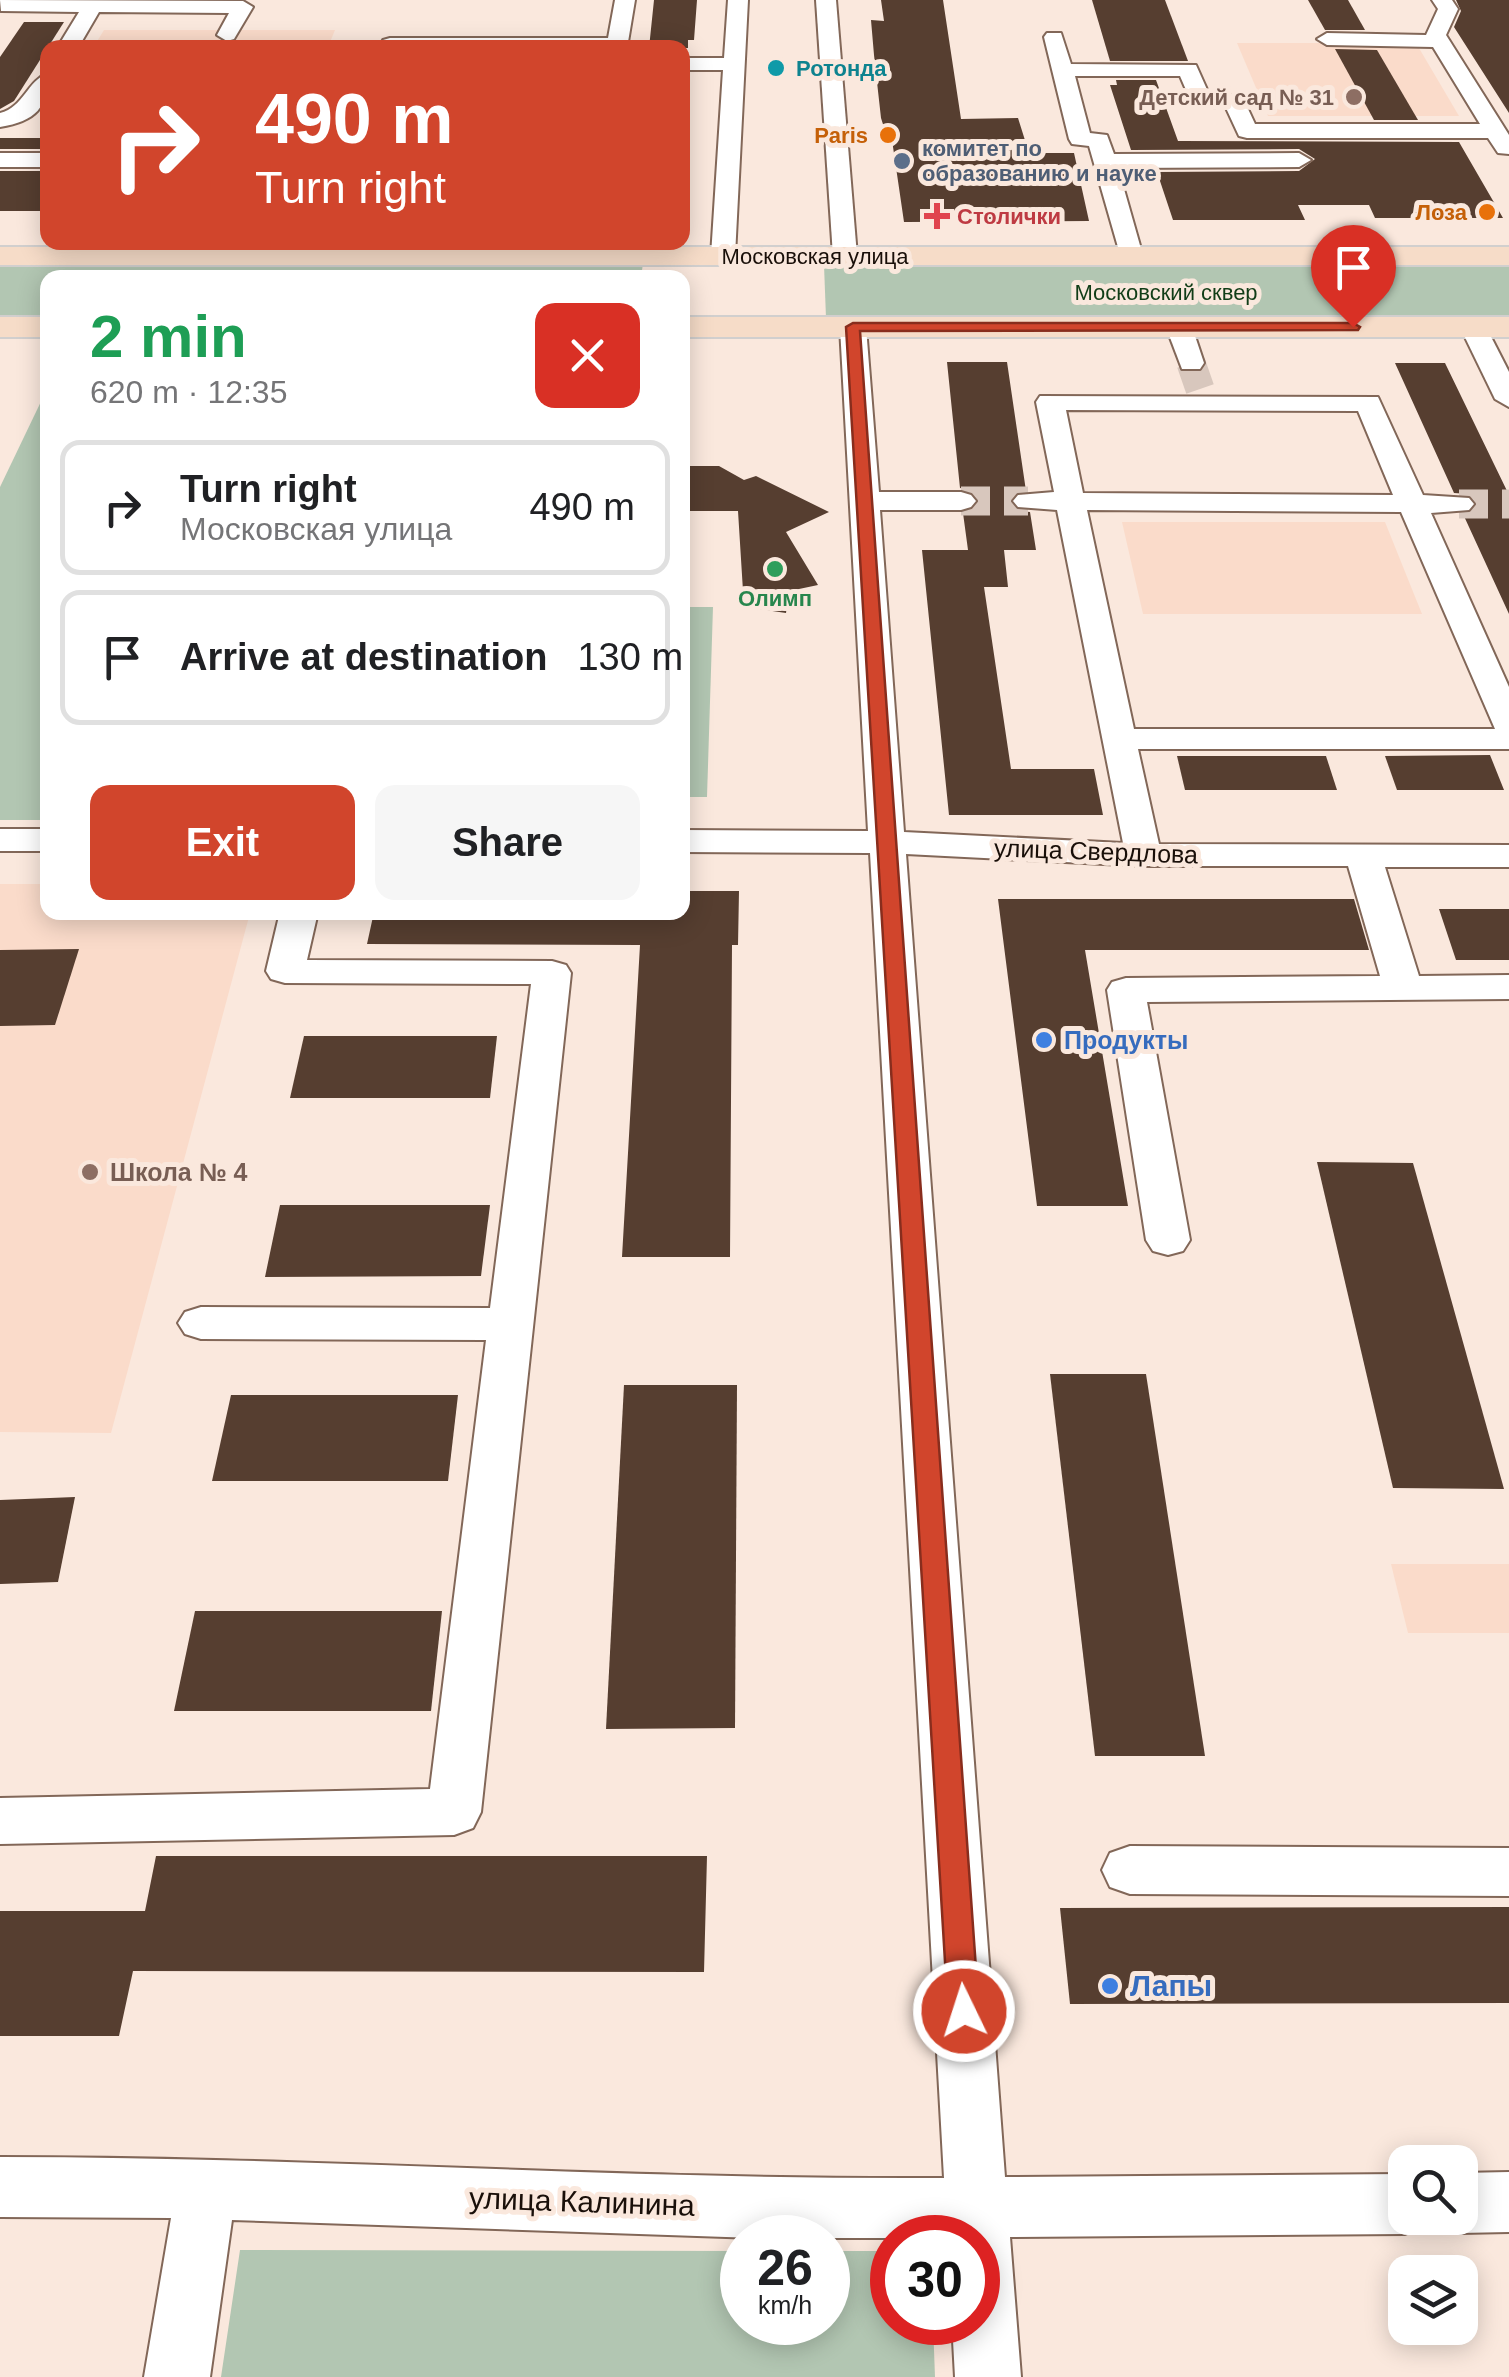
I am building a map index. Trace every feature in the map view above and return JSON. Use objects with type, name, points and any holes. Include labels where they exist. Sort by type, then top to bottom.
[{"type":"main road","name":"Московская улица","points":[[0,256],[293,250]]},
{"type":"main road","name":"Московская улица","points":[[396,250],[723,256],[1509,256]]},
{"type":"main road","points":[[0,327],[40,327]]},
{"type":"main road","points":[[690,327],[1509,327]]},
{"type":"street","points":[[617,40],[625,0]]},
{"type":"street","points":[[723,256],[738,0]]},
{"type":"street","points":[[826,0],[846,256]]},
{"type":"street","points":[[1442,0],[1448,9],[1436,35],[1495,130],[1503,157]]},
{"type":"street","points":[[2,4],[242,6],[227,34]]},
{"type":"street","points":[[72,40],[93,6]]},
{"type":"street","points":[[1054,37],[1080,140],[1099,140],[1131,256]]},
{"type":"street","points":[[1327,39],[1440,41]]},
{"type":"street","points":[[690,64],[734,64]]},
{"type":"street","points":[[1062,70],[1188,70],[1201,101],[1234,101],[1247,131],[1495,130]]},
{"type":"street","points":[[0,120],[18,117],[28,110],[40,91]]},
{"type":"street","points":[[0,160],[40,160]]},
{"type":"street","points":[[1106,161],[1317,160]]},
{"type":"street","points":[[0,184],[40,184]]},
{"type":"street","points":[[853,327],[988,2377]]},
{"type":"street","points":[[1179,327],[1198,385]]},
{"type":"street","points":[[1473,327],[1509,399]]},
{"type":"street","points":[[1143,855],[1050,402],[1198,385],[1368,403],[1509,725]]},
{"type":"street","points":[[865,501],[962,501]]},
{"type":"street","points":[[1028,501],[1459,504]]},
{"type":"street","points":[[1119,739],[1509,739]]},
{"type":"street","points":[[0,840],[40,840]]},
{"type":"street","name":"улица Свердлова","points":[[690,841],[888,842],[1143,855],[1509,856]]},
{"type":"street","points":[[1362,856],[1404,988]]},
{"type":"street","points":[[0,1820],[454,1812],[552,972],[285,972],[297,920]]},
{"type":"street","points":[[1168,1240],[1126,990],[1509,987]]},
{"type":"street","points":[[201,1323],[510,1324]]},
{"type":"street","points":[[1130,1870],[1509,1872]]},
{"type":"street","name":"улица Калинина","points":[[0,2187],[803,2209],[1388,2204]]},
{"type":"street","points":[[177,2377],[206,2191]]},
{"type":"street","points":[[1478,2203],[1509,2202]]},
{"type":"shaded area","points":[[104,30],[335,30],[331,40],[98,40]]},
{"type":"shaded area","name":"Детский сад № 31","points":[[1237,43],[1416,43],[1459,116],[1268,116]]},
{"type":"shaded area","points":[[1122,522],[1385,522],[1422,614],[1143,614]]},
{"type":"shaded area","name":"Школа № 4","points":[[0,884],[40,884],[40,920],[248,920],[111,1433],[0,1432]]},
{"type":"shaded area","points":[[1391,1564],[1509,1564],[1509,1633],[1408,1633]]},
{"type":"green space","points":[[0,263],[643,263],[642,270],[40,270],[40,320],[0,320]]},
{"type":"green space","name":"Московский сквер","points":[[1509,264],[1509,319],[826,318],[824,265]]},
{"type":"green space","points":[[40,404],[40,820],[0,820],[0,487]]},
{"type":"green space","points":[[690,607],[713,607],[707,797],[690,797]]},
{"type":"green space","points":[[240,2250],[720,2251],[720,2345],[850,2345],[850,2251],[870,2251],[870,2345],[934,2345],[935,2377],[221,2377]]},
{"type":"building","points":[[654,0],[697,0],[694,40],[650,40]]},
{"type":"building","points":[[881,0],[943,0],[961,119],[1018,118],[1029,153],[1074,153],[1089,221],[904,222],[892,140],[888,140],[881,118],[874,55],[871,20],[884,21]]},
{"type":"building","points":[[1092,0],[1165,0],[1188,61],[1110,61]]},
{"type":"building","points":[[1308,0],[1348,0],[1365,30],[1325,30]]},
{"type":"building","points":[[1456,0],[1509,0],[1509,113],[1454,27],[1461,11]]},
{"type":"building","points":[[24,22],[64,22],[53,40],[40,40],[40,60],[14,101],[0,109],[0,57]]},
{"type":"building","points":[[1335,49],[1377,50],[1418,120],[1374,120]]},
{"type":"building","points":[[1116,80],[1156,80],[1178,141],[1459,142],[1503,218],[1375,218],[1369,205],[1298,205],[1305,220],[1173,220],[1157,172],[1299,171],[1315,159],[1299,149],[1131,150],[1110,85],[1117,85]]},
{"type":"building","points":[[0,138],[40,138],[40,149],[0,149]]},
{"type":"building","points":[[0,171],[40,171],[40,211],[0,211]]},
{"type":"building","points":[[947,362],[1007,362],[1026,491],[1015,493],[1009,501],[1018,511],[1030,512],[1036,550],[1004,550],[1008,587],[984,587],[1011,769],[1094,769],[1103,815],[949,815],[922,550],[968,550],[963,513],[974,509],[980,501],[972,491],[960,488]]},
{"type":"building","points":[[1395,363],[1445,363],[1509,495],[1509,614],[1463,514],[1472,512],[1477,502],[1469,494],[1454,493]]},
{"type":"building","points":[[690,466],[719,466],[744,480],[756,476],[829,512],[786,532],[818,585],[799,589],[800,605],[787,605],[786,613],[744,607],[738,511],[690,511]]},
{"type":"building","points":[[1490,755],[1504,790],[1397,790],[1385,756]]},
{"type":"building","points":[[1177,756],[1326,756],[1337,790],[1185,790]]},
{"type":"building","points":[[690,891],[739,891],[738,945],[732,945],[730,1257],[622,1257],[640,945],[367,944],[372,920],[690,920]]},
{"type":"building","points":[[998,899],[1354,899],[1369,950],[1085,950],[1128,1206],[1037,1206]]},
{"type":"building","points":[[1439,909],[1509,909],[1509,960],[1456,960]]},
{"type":"building","points":[[79,949],[55,1025],[0,1026],[0,950]]},
{"type":"building","points":[[304,1036],[497,1036],[490,1098],[290,1098]]},
{"type":"building","points":[[1317,1162],[1413,1163],[1504,1489],[1393,1488]]},
{"type":"building","points":[[280,1205],[490,1205],[481,1276],[265,1277]]},
{"type":"building","points":[[1050,1374],[1146,1374],[1205,1756],[1095,1756]]},
{"type":"building","points":[[624,1385],[737,1385],[735,1728],[606,1729]]},
{"type":"building","points":[[231,1395],[458,1395],[448,1481],[212,1481]]},
{"type":"building","points":[[75,1497],[58,1582],[0,1584],[0,1500]]},
{"type":"building","points":[[195,1611],[442,1611],[431,1711],[174,1711]]},
{"type":"building","points":[[156,1856],[707,1856],[704,1972],[133,1971],[119,2036],[0,2036],[0,1911],[145,1911]]},
{"type":"building","points":[[1509,1907],[1509,2003],[1070,2004],[1060,1908]]},
{"type":"tunnel","points":[[1191,363],[1200,389]]},
{"type":"tunnel","points":[[961,501],[1028,501]]},
{"type":"tunnel","points":[[1459,504],[1509,504]]},
{"type":"place","name":"Ротонда","points":[[776,68]]},
{"type":"place","name":"Детский сад № 31","points":[[1354,97]]},
{"type":"place","name":"Paris","points":[[888,135]]},
{"type":"place","name":"комитет по образованию и науке","points":[[902,161]]},
{"type":"place","name":"Лоза","points":[[1487,212]]},
{"type":"place","name":"Столички","points":[[937,216]]},
{"type":"place","name":"Олимп","points":[[775,569]]},
{"type":"place","name":"Продукты","points":[[1044,1040]]},
{"type":"place","name":"Школа № 4","points":[[90,1172]]},
{"type":"place","name":"Лапы","points":[[1110,1986]]},
{"type":"route","points":[[964,2011],[853,327],[1353,327]]}]
